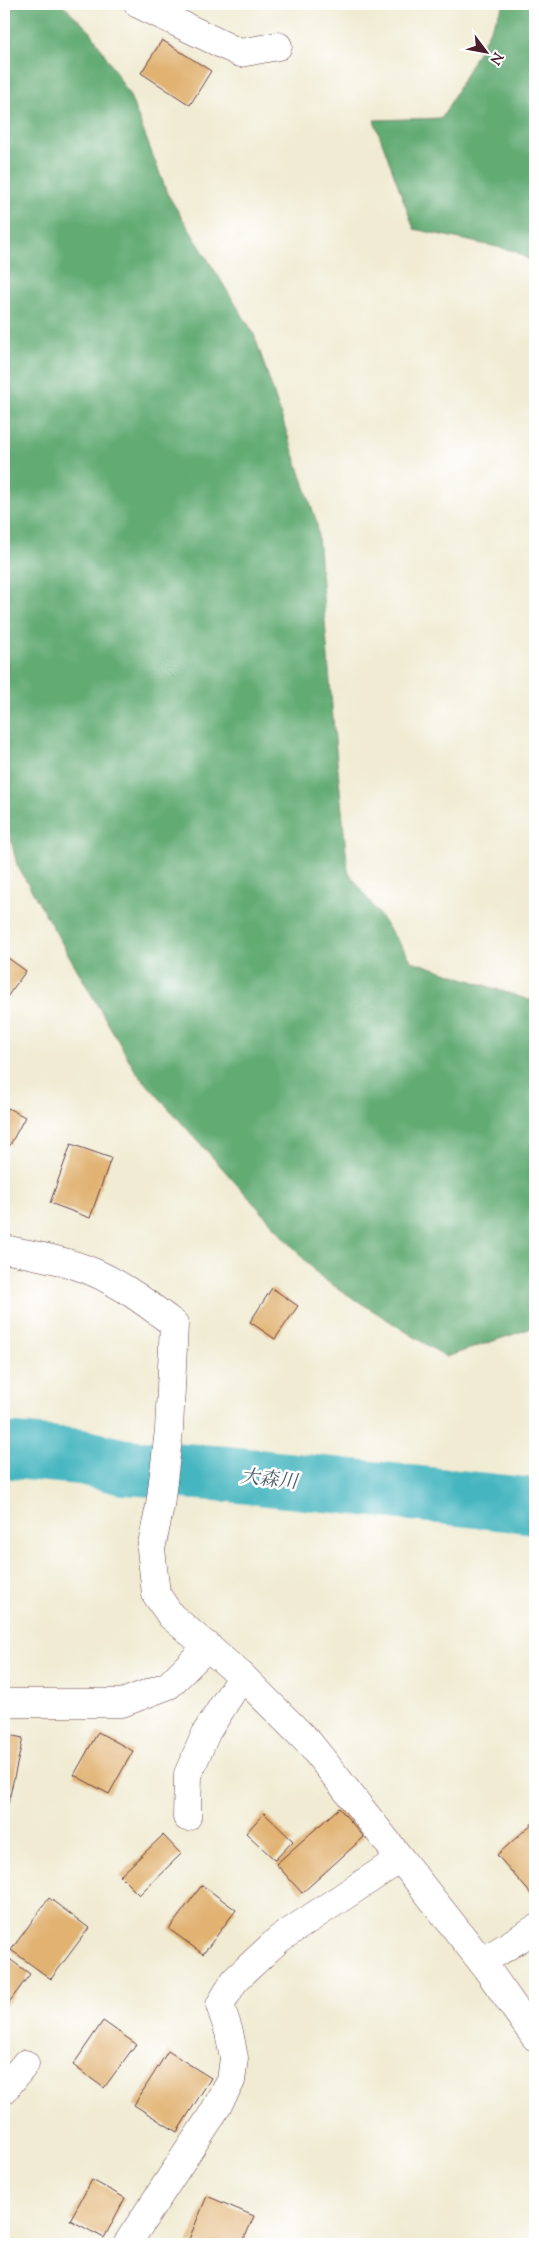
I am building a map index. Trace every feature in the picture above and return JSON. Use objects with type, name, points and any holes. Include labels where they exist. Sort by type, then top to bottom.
[{"type":"street","points":[[138,4],[240,54],[278,46]]},
{"type":"street","points":[[4,1249],[38,1256],[93,1272],[134,1295],[174,1324],[169,1430],[160,1506],[151,1549],[156,1594],[171,1616],[242,1676],[310,1744],[482,1962],[535,2037]]},
{"type":"street","points":[[4,1703],[122,1703],[168,1685],[208,1646]]},
{"type":"street","points":[[187,1817],[188,1774],[207,1731],[242,1676]]},
{"type":"street","points":[[127,2244],[212,2115],[230,2081],[234,2058],[230,2032],[220,2005],[235,1980],[279,1939],[400,1859]]},
{"type":"street","points":[[482,1962],[535,1929]]},
{"type":"street","points":[[4,2090],[25,2064]]},
{"type":"green space","points":[[4,4],[62,4],[91,32],[130,96],[168,195],[254,334],[317,523],[348,871],[412,961],[529,1000],[535,999],[535,1327],[446,1357],[320,1277],[136,1072],[17,865],[4,810]]},
{"type":"green space","points":[[504,4],[535,4],[535,264],[515,251],[414,229],[374,120],[442,118]]},
{"type":"building","points":[[162,40],[211,71],[190,105],[141,73]]},
{"type":"building","points":[[4,955],[26,971],[4,1001]]},
{"type":"building","points":[[4,1106],[25,1117],[10,1145],[4,1142]]},
{"type":"building","points":[[71,1144],[111,1158],[90,1218],[50,1203]]},
{"type":"building","points":[[272,1288],[298,1306],[275,1339],[250,1322]]},
{"type":"building","points":[[98,1732],[133,1751],[109,1794],[74,1775]]},
{"type":"building","points":[[4,1734],[23,1738],[8,1804],[4,1803]]},
{"type":"building","points":[[339,1808],[364,1837],[302,1893],[276,1864]]},
{"type":"building","points":[[264,1813],[293,1841],[275,1860],[246,1833]]},
{"type":"building","points":[[535,1821],[535,1893],[532,1895],[497,1855]]},
{"type":"building","points":[[163,1835],[181,1854],[139,1895],[120,1876]]},
{"type":"building","points":[[202,1885],[236,1910],[203,1954],[169,1929]]},
{"type":"building","points":[[49,1898],[89,1928],[51,1979],[11,1950]]},
{"type":"building","points":[[4,1955],[30,1974],[4,2009]]},
{"type":"building","points":[[103,2021],[136,2044],[104,2088],[73,2065]]},
{"type":"building","points":[[168,2051],[211,2078],[177,2132],[134,2105]]},
{"type":"building","points":[[92,2180],[125,2198],[104,2238],[70,2220]]},
{"type":"building","points":[[207,2196],[254,2216],[242,2244],[187,2244]]},
{"type":"waterway","name":"大森川","points":[[4,1450],[81,1457],[124,1467],[229,1474],[535,1506]]}]
